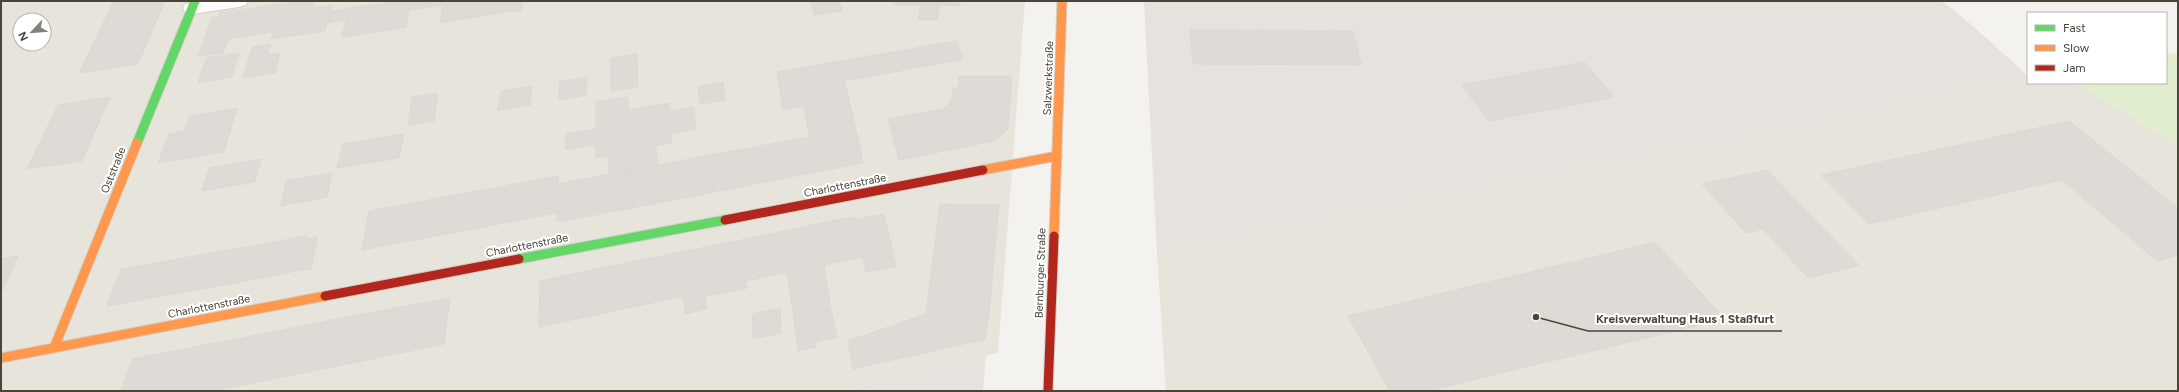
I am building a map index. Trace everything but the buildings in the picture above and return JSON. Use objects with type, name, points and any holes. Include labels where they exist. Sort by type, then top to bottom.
[{"type":"street","points":[[193,4],[238,1]]},
{"type":"street","name":"Salzwerkstraße","points":[[1057,156],[1062,1]]},
{"type":"street","name":"Oststraße","points":[[54,348],[193,4]]},
{"type":"street","name":"Charlottenstraße","points":[[1,358],[1057,156]]},
{"type":"street","name":"Bernburger Straße","points":[[1048,391],[1057,156]]},
{"type":"shaded area","points":[[1,1],[1025,1],[998,353],[844,391],[1,391]]},
{"type":"shaded area","points":[[1144,1],[1942,1],[1974,27],[2027,75],[1863,115],[1157,254]]},
{"type":"shaded area","points":[[2027,74],[2027,84],[2078,84],[2178,145],[2178,391],[1166,391],[1157,254]]},
{"type":"shaded area","points":[[986,356],[983,391],[844,391]]},
{"type":"green space","points":[[2178,52],[2178,145],[2078,84],[2167,84],[2167,54]]},
{"type":"traffic: fast","points":[[137,143],[195,1]]},
{"type":"traffic: fast","points":[[519,259],[725,220]]},
{"type":"traffic: slow","points":[[1054,236],[1062,1]]},
{"type":"traffic: slow","points":[[54,348],[137,143]]},
{"type":"traffic: slow","points":[[983,170],[1057,156]]},
{"type":"traffic: slow","points":[[1,358],[325,296]]},
{"type":"traffic: jam","points":[[725,220],[983,170]]},
{"type":"traffic: jam","points":[[1048,391],[1054,236]]},
{"type":"traffic: jam","points":[[325,296],[519,259]]},
{"type":"place","name":"Kreisverwaltung Haus 1 Staßfurt","points":[[1536,317]]}]
